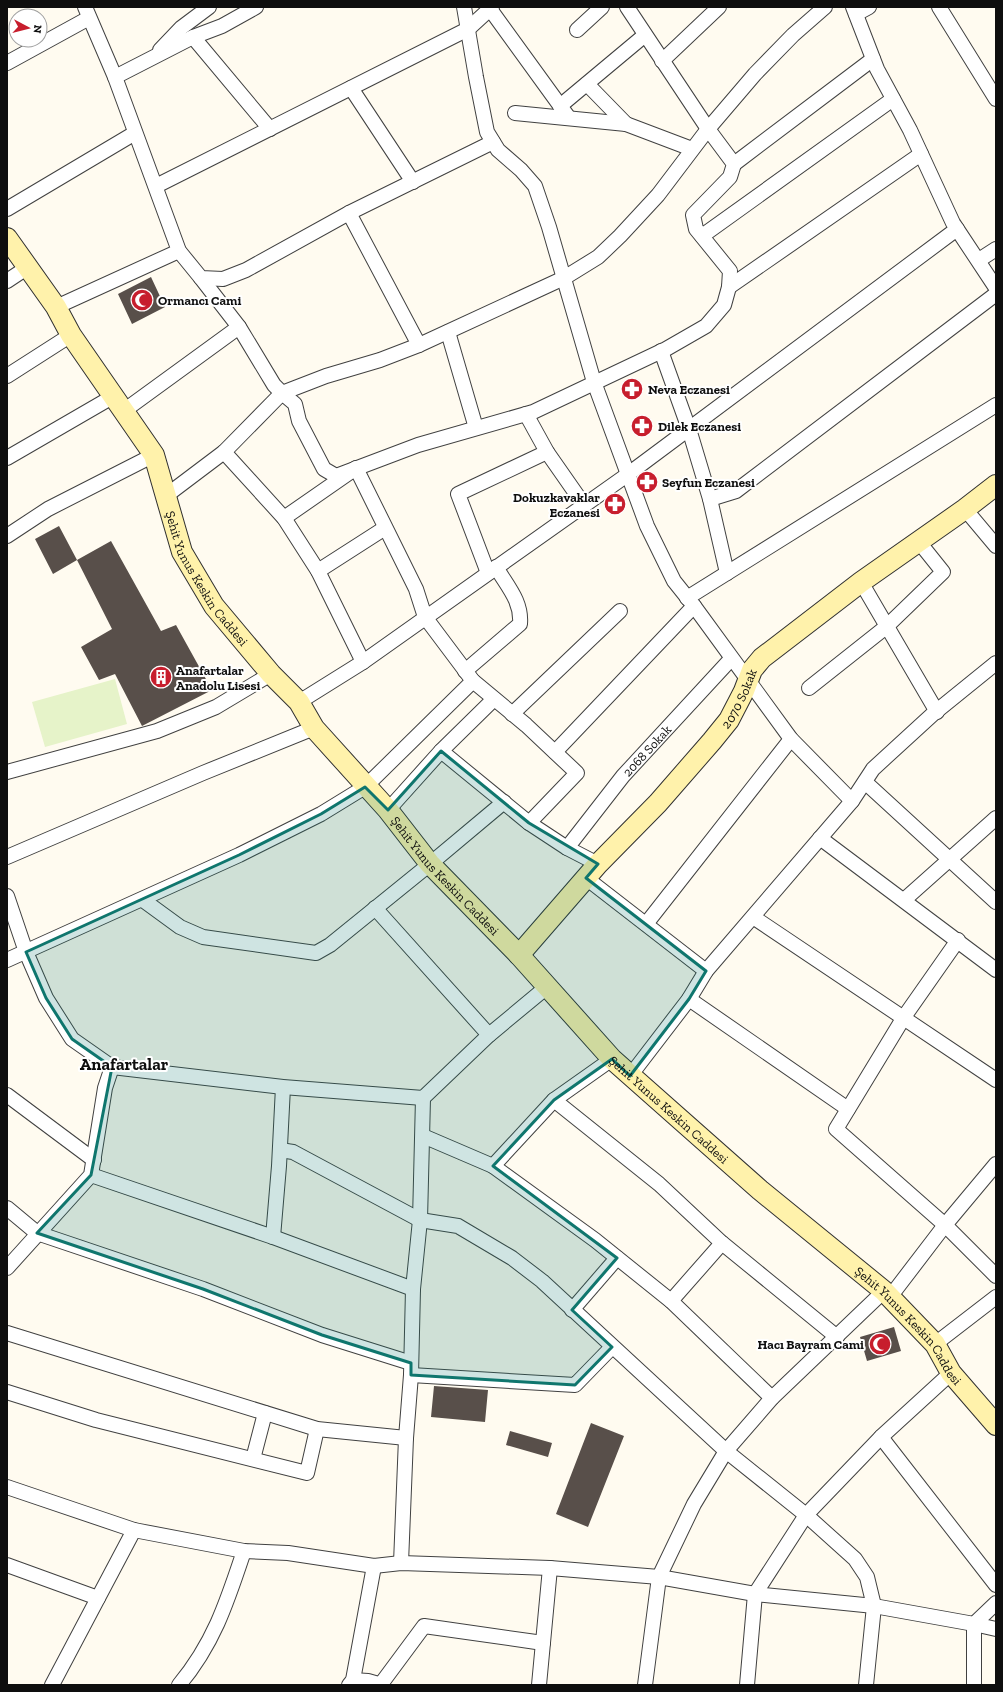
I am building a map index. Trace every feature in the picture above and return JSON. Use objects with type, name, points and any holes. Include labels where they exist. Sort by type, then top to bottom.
[{"type":"street","points":[[153,58],[182,28],[209,7]]},
{"type":"street","points":[[115,77],[194,37],[222,26],[256,7]]},
{"type":"street","points":[[464,7],[487,132],[498,150],[521,170],[535,186],[564,278],[594,382],[647,526],[670,574],[791,739],[852,801]]},
{"type":"street","points":[[577,30],[602,7]]},
{"type":"street","points":[[627,7],[708,129],[734,164]]},
{"type":"street","points":[[662,61],[719,7]]},
{"type":"street","points":[[167,495],[224,452],[282,393],[326,376],[380,360],[419,345],[564,278],[598,257],[620,236],[658,194],[708,129],[761,69],[793,35],[825,7]]},
{"type":"street","points":[[869,7],[855,11],[873,59],[957,229],[979,260],[996,288]]},
{"type":"street","points":[[939,7],[996,99]]},
{"type":"street","points":[[156,186],[468,29],[491,8],[569,118]]},
{"type":"street","points":[[7,63],[87,12],[115,77],[179,251],[238,327],[274,386],[294,404],[299,421],[324,469],[336,476],[418,445],[526,414],[661,351],[706,326],[724,305],[729,287],[730,271],[696,229],[693,215],[730,177],[734,164],[873,59]]},
{"type":"street","points":[[560,106],[645,35]]},
{"type":"street","points":[[194,37],[270,129]]},
{"type":"street","points":[[587,84],[626,124]]},
{"type":"street","points":[[351,88],[413,182]]},
{"type":"street","points":[[702,236],[893,99]]},
{"type":"street","points":[[515,113],[626,124],[692,149]]},
{"type":"street","points":[[7,209],[135,133]]},
{"type":"street","points":[[201,278],[223,279],[246,270],[349,213],[493,142]]},
{"type":"street","points":[[729,287],[921,154]]},
{"type":"street","points":[[349,213],[419,345]]},
{"type":"street","points":[[298,702],[363,662],[628,475],[957,229]]},
{"type":"street","name":"Şehit Yunus Keskin Caddesi","points":[[7,238],[56,307],[71,335],[120,403],[154,455],[167,495],[182,552],[214,606],[271,674],[298,702],[314,728],[365,787],[388,810],[430,864],[548,986],[612,1059],[760,1190],[887,1294],[935,1344],[951,1373],[996,1425]]},
{"type":"street","points":[[979,260],[996,249]]},
{"type":"street","points":[[56,307],[179,251]]},
{"type":"street","points":[[7,281],[28,267]]},
{"type":"street","points":[[710,499],[736,491],[996,294]]},
{"type":"street","points":[[7,458],[120,403],[238,327]]},
{"type":"street","points":[[448,332],[476,428]]},
{"type":"street","points":[[7,376],[71,335]]},
{"type":"street","points":[[661,351],[689,429],[710,499],[727,573]]},
{"type":"street","points":[[555,752],[690,602],[727,573],[996,405]]},
{"type":"street","points":[[526,414],[547,452],[584,505]]},
{"type":"street","points":[[224,452],[284,518],[318,571],[363,662]]},
{"type":"street","points":[[7,960],[143,900],[239,855],[307,821],[365,787],[520,624],[521,612],[517,602],[492,570],[458,494],[547,452]]},
{"type":"street","points":[[7,536],[48,509],[154,455]]},
{"type":"street","points":[[284,518],[356,468]]},
{"type":"street","points":[[356,468],[416,589],[425,617],[469,676],[577,773],[529,823]]},
{"type":"street","name":"2070 Sokak","points":[[519,955],[592,871],[658,803],[712,741],[729,720],[744,691],[752,670],[762,658],[861,582],[965,509],[996,485]]},
{"type":"street","points":[[965,509],[996,546]]},
{"type":"street","points":[[318,571],[385,528]]},
{"type":"street","points":[[809,688],[886,627],[943,572],[919,542]]},
{"type":"street","points":[[861,582],[937,712]]},
{"type":"street","points":[[512,714],[620,611]]},
{"type":"street","name":"2068 Sokak","points":[[567,848],[623,776],[731,659]]},
{"type":"street","points":[[630,1076],[689,1000],[706,971],[852,801],[873,770],[937,712],[996,663]]},
{"type":"street","points":[[7,772],[157,731],[216,707],[271,674]]},
{"type":"street","points":[[388,810],[494,699]]},
{"type":"street","points":[[7,857],[203,773],[314,728]]},
{"type":"street","points":[[646,924],[791,739]]},
{"type":"street","points":[[442,752],[529,823],[567,848],[646,924],[706,971]]},
{"type":"street","points":[[865,782],[996,902]]},
{"type":"street","points":[[143,900],[180,927],[203,937],[316,953],[330,945],[504,802]]},
{"type":"street","points":[[904,900],[996,818]]},
{"type":"street","points":[[820,838],[958,940],[996,970]]},
{"type":"street","points":[[7,896],[26,952],[46,998],[72,1039],[112,1067],[283,1087],[423,1098]]},
{"type":"street","points":[[375,908],[489,1036]]},
{"type":"street","points":[[753,917],[996,1080]]},
{"type":"street","points":[[958,940],[904,1017],[836,1129],[945,1225],[996,1276]]},
{"type":"street","points":[[401,1563],[406,1438],[411,1369],[413,1289],[420,1220],[423,1098],[489,1036],[548,986]]},
{"type":"street","points":[[689,1000],[848,1109]]},
{"type":"street","points":[[493,1166],[554,1100],[612,1059]]},
{"type":"street","points":[[7,1268],[91,1175],[105,1088],[112,1067]]},
{"type":"street","points":[[273,1237],[283,1087]]},
{"type":"street","points":[[7,1096],[94,1160]]},
{"type":"street","points":[[554,1100],[659,1184],[722,1243],[837,1337]]},
{"type":"street","points":[[423,1136],[493,1166],[617,1258],[671,1301],[772,1398]]},
{"type":"street","points":[[280,1150],[293,1152],[420,1220],[458,1226],[512,1258],[542,1281],[726,1451],[806,1515],[855,1559],[867,1577],[874,1606],[866,1685]]},
{"type":"street","points":[[645,1685],[659,1577],[694,1504],[726,1451],[772,1398],[837,1337],[887,1294],[996,1164]]},
{"type":"street","points":[[91,1175],[273,1237],[413,1289]]},
{"type":"street","points":[[7,1208],[38,1233],[203,1289],[411,1369],[575,1385],[612,1347]]},
{"type":"street","points":[[671,1301],[722,1243]]},
{"type":"street","points":[[572,1310],[617,1258]]},
{"type":"street","points":[[935,1344],[996,1297]]},
{"type":"street","points":[[7,1333],[317,1429],[406,1438]]},
{"type":"street","points":[[747,1685],[755,1594],[806,1515],[881,1437],[951,1373]]},
{"type":"street","points":[[7,1392],[96,1420],[307,1473],[317,1429]]},
{"type":"street","points":[[253,1459],[265,1413]]},
{"type":"street","points":[[881,1437],[996,1585]]},
{"type":"street","points":[[7,1487],[134,1530],[244,1551],[288,1553],[374,1566],[401,1563],[550,1568],[659,1577],[755,1594],[874,1606],[996,1629]]},
{"type":"street","points":[[52,1685],[134,1530]]},
{"type":"street","points":[[179,1685],[197,1664],[224,1612],[244,1551]]},
{"type":"street","points":[[7,1565],[98,1598]]},
{"type":"street","points":[[374,1566],[351,1682],[368,1681],[381,1685],[424,1626],[543,1643]]},
{"type":"street","points":[[539,1685],[550,1568]]},
{"type":"street","points":[[974,1685],[974,1624],[996,1603]]},
{"type":"highlighted area","points":[[441,751],[529,823],[598,864],[586,878],[706,971],[689,999],[630,1076],[612,1059],[554,1100],[493,1166],[617,1258],[572,1310],[612,1347],[575,1385],[411,1375],[411,1363],[322,1335],[203,1289],[37,1233],[91,1175],[112,1067],[72,1039],[46,998],[26,952],[239,855],[321,814],[365,787],[388,810]]},
{"type":"green space","points":[[115,679],[127,724],[45,747],[32,702]]},
{"type":"building","name":"Ormancı Cami","points":[[151,277],[165,307],[132,324],[118,294]]},
{"type":"building","points":[[59,526],[77,560],[53,574],[35,539]]},
{"type":"building","name":"Anafartalar Anadolu Lisesi","points":[[111,541],[161,631],[176,625],[212,690],[142,726],[115,674],[99,680],[81,647],[112,629],[77,560]]},
{"type":"building","name":"Hacı Bayram Cami","points":[[894,1327],[901,1351],[867,1361],[860,1337]]},
{"type":"building","points":[[434,1386],[488,1390],[485,1422],[431,1417]]},
{"type":"building","points":[[591,1423],[624,1436],[588,1527],[556,1514]]},
{"type":"building","points":[[510,1431],[552,1443],[548,1457],[506,1445]]},
{"type":"place","name":"Ormancı Cami","points":[[142,300]]},
{"type":"place","name":"Neva Eczanesi","points":[[632,389]]},
{"type":"place","name":"Dilek Eczanesi","points":[[642,426]]},
{"type":"place","name":"Seyfun Eczanesi","points":[[647,482]]},
{"type":"place","name":"Dokuzkavaklar Eczanesi","points":[[615,504]]},
{"type":"place","name":"Anafartalar Anadolu Lisesi","points":[[161,677]]},
{"type":"place","name":"Hacı Bayram Cami","points":[[880,1344]]},
{"type":"district","name":"Anafartalar","points":[[124,1064]]}]
